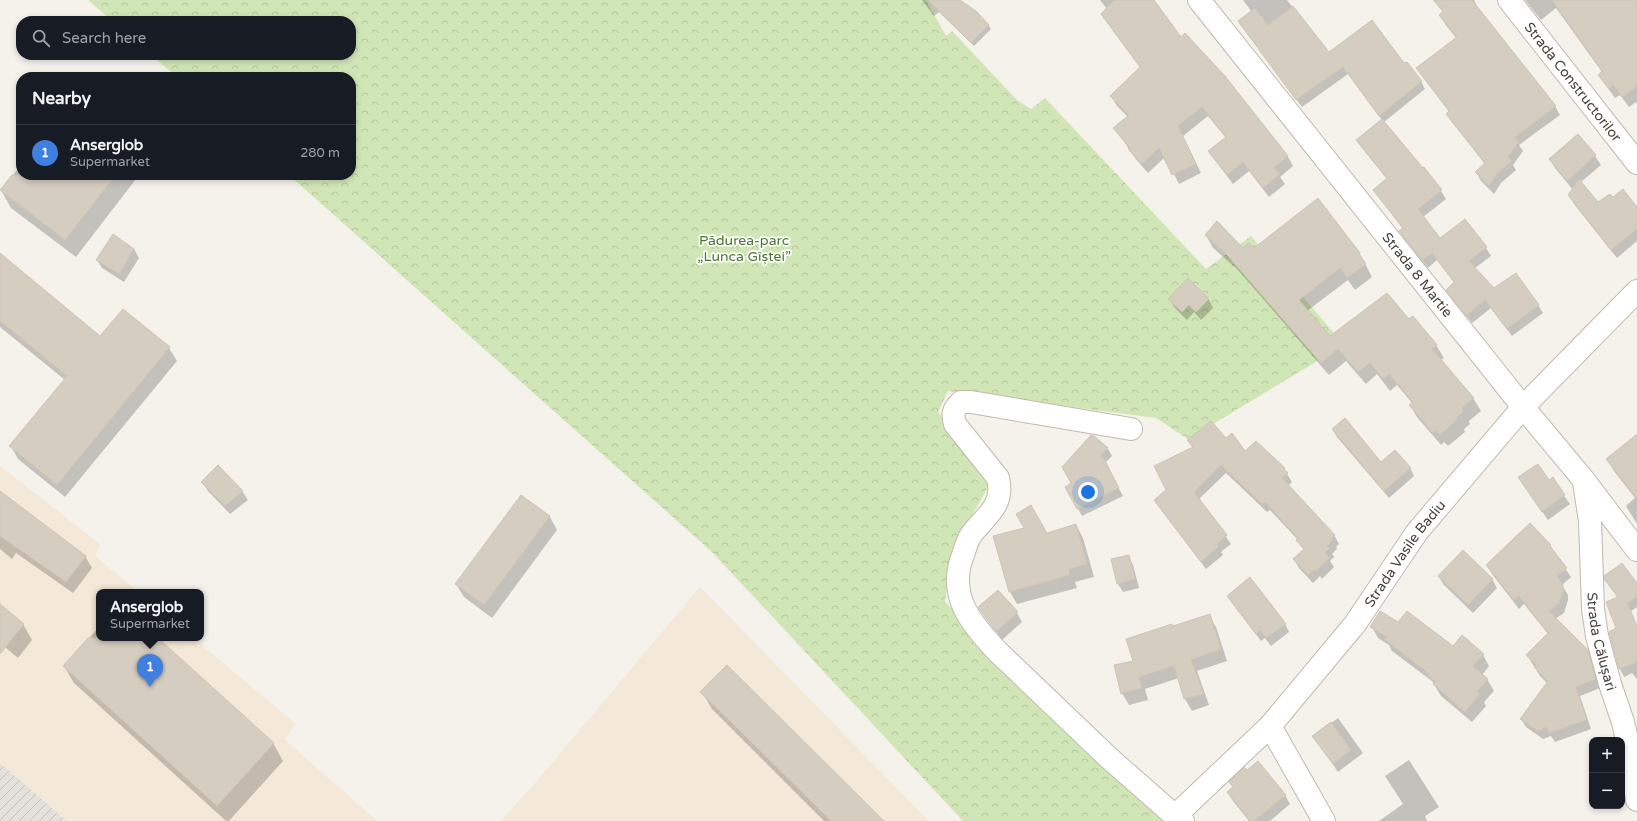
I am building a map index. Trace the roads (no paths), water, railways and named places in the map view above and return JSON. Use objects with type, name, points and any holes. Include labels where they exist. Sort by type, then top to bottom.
[{"type":"street","name":"Strada 8 Martie","points":[[1199,0],[1523,407],[1583,479],[1637,550]]},
{"type":"street","name":"Strada Constructorilor","points":[[1509,0],[1637,163]]},
{"type":"street","name":"Strada Vasile Badiu","points":[[1179,819],[1270,726],[1354,624],[1417,532],[1523,407],[1637,291]]},
{"type":"street","points":[[1131,429],[971,402],[961,402],[954,408],[952,414],[955,424],[998,478],[1001,488],[1000,498],[995,506],[970,536],[957,575],[958,591],[969,618],[987,641],[1109,758],[1179,819]]},
{"type":"street","name":"Strada Călușari","points":[[1583,479],[1590,521],[1593,609],[1597,636],[1610,684],[1623,722],[1630,753],[1637,800]]},
{"type":"street","points":[[1270,726],[1324,821]]},
{"type":"place","name":"Anserglob","points":[[150,687]]},
{"type":"park label","name":"Pădurea-parc „Lunca Gîștei”","points":[[744,248]]}]
